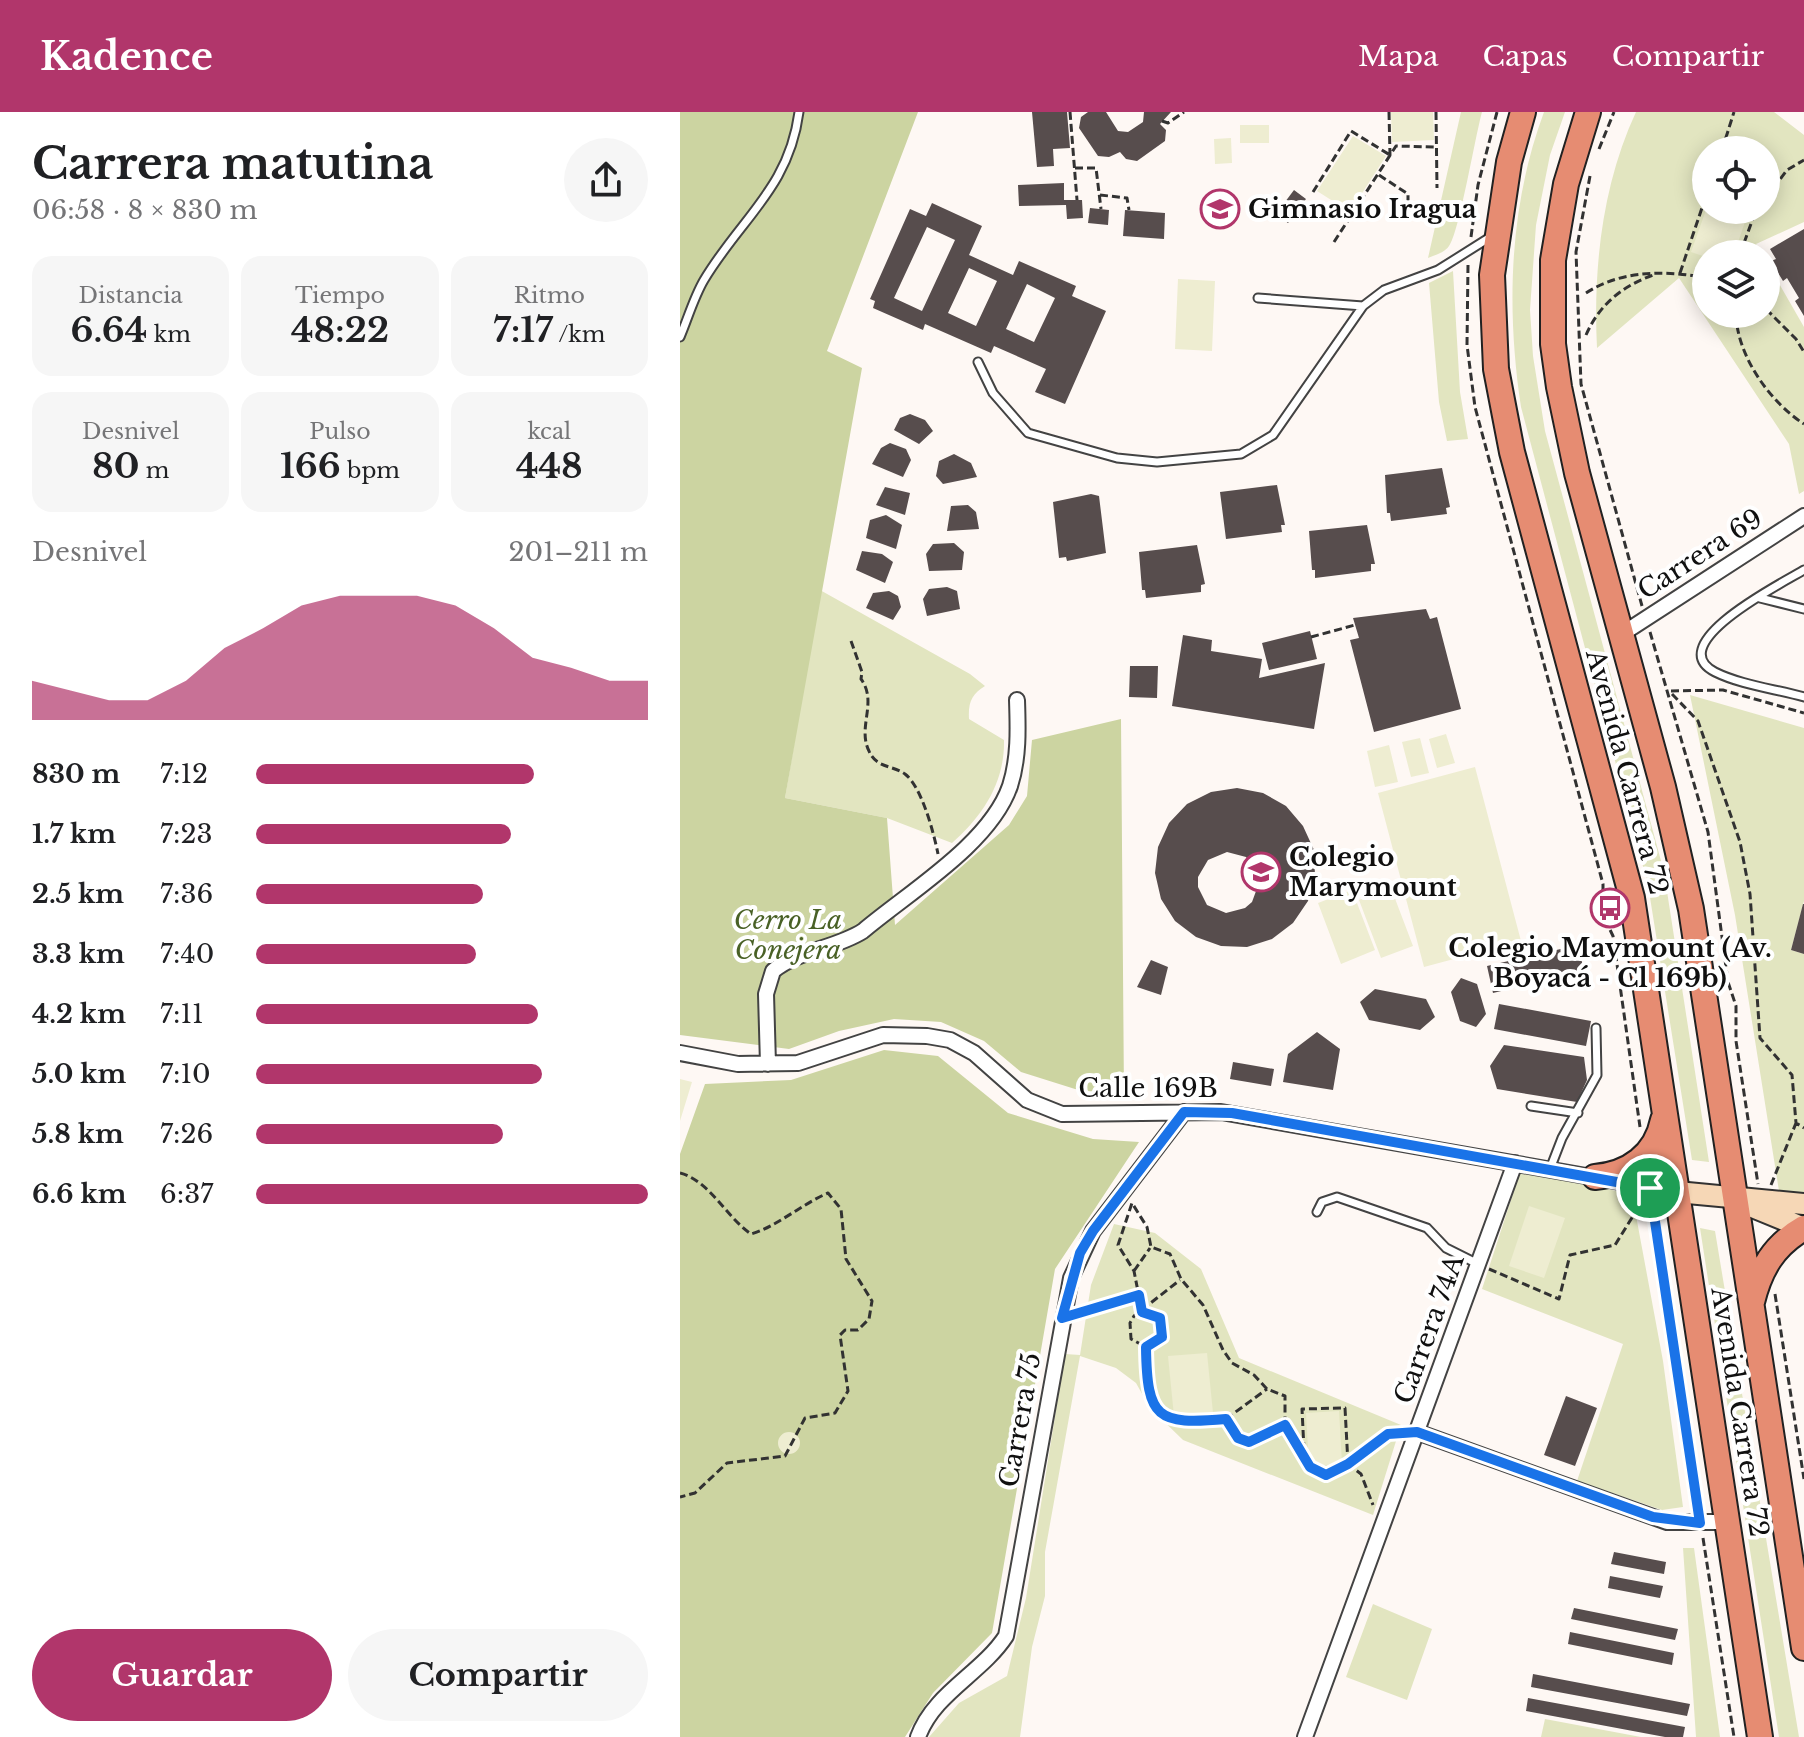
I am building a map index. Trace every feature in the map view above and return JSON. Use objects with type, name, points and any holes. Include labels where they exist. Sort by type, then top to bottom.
[{"type":"highway","name":"Avenida Carrera 72","points":[[1523,112],[1509,162],[1497,233],[1493,311],[1501,400],[1632,898],[1760,1737]]},
{"type":"highway","name":"Avenida Carrera 72","points":[[1588,112],[1558,222],[1553,260],[1553,344],[1577,473],[1681,859],[1751,1308],[1799,1589],[1804,1648]]},
{"type":"highway","points":[[1595,1177],[1627,1170],[1645,1157],[1655,1144],[1664,1113]]},
{"type":"highway","points":[[1751,1308],[1757,1280],[1770,1256],[1804,1228]]},
{"type":"main road","name":"Calle 169B","points":[[1677,1192],[1735,1200],[1804,1204]]},
{"type":"main road","name":"Calle 169B","points":[[1735,1200],[1804,1228]]},
{"type":"street","name":"Carrera 69","points":[[1622,634],[1804,516]]},
{"type":"street","points":[[768,1064],[766,994],[773,971],[791,960],[848,941],[979,835],[996,814],[1011,782],[1018,745],[1017,700]]},
{"type":"street","name":"Calle 169B","points":[[680,1053],[723,1062],[768,1064],[818,1058],[883,1035],[927,1036],[950,1040],[974,1053],[1027,1100],[1044,1109],[1087,1116],[1232,1113],[1677,1192]]},
{"type":"street","name":"Carrera 75","points":[[918,1737],[939,1702],[995,1653],[1006,1636],[1071,1278],[1086,1242],[1184,1112]]},
{"type":"street","name":"Carrera 74A","points":[[1305,1737],[1515,1163]]},
{"type":"street","points":[[1417,1432],[1653,1517],[1700,1523],[1729,1522]]},
{"type":"lane","points":[[680,337],[703,282],[786,167],[795,141],[799,112]]},
{"type":"lane","points":[[978,362],[993,393],[1028,433],[1117,458],[1157,462],[1241,454],[1273,435],[1363,306],[1384,290],[1438,270],[1497,233]]},
{"type":"lane","points":[[1258,298],[1363,306]]},
{"type":"lane","points":[[1804,570],[1708,633],[1703,650],[1705,662],[1717,673],[1804,697]]},
{"type":"lane","points":[[1759,598],[1804,609]]},
{"type":"lane","points":[[1550,1169],[1562,1138],[1597,1075],[1596,1028]]},
{"type":"lane","points":[[1531,1106],[1578,1113]]},
{"type":"lane","points":[[1317,1212],[1322,1202],[1337,1197],[1384,1211],[1427,1228],[1446,1248],[1478,1264]]},
{"type":"path","points":[[1070,112],[1077,200]]},
{"type":"path","points":[[1389,112],[1390,155]]},
{"type":"path","points":[[1436,112],[1437,188]]},
{"type":"path","points":[[1497,112],[1478,185],[1469,251],[1467,345],[1475,407],[1603,884],[1603,915],[1613,936],[1640,1127]]},
{"type":"path","points":[[1726,136],[1734,112]]},
{"type":"path","points":[[1162,121],[1168,123],[1181,113]]},
{"type":"path","points":[[1313,192],[1351,131],[1390,155]]},
{"type":"path","points":[[1334,242],[1396,146],[1437,147]]},
{"type":"path","points":[[1780,179],[1787,170],[1804,160]]},
{"type":"path","points":[[1075,168],[1096,168],[1101,209]]},
{"type":"path","points":[[1378,174],[1408,194],[1408,208],[1431,223]]},
{"type":"path","points":[[1100,195],[1127,198],[1129,210]]},
{"type":"path","points":[[1680,273],[1697,224]]},
{"type":"path","points":[[1586,335],[1611,298],[1626,286],[1658,273]]},
{"type":"path","points":[[1586,293],[1625,277],[1658,273],[1692,275]]},
{"type":"path","points":[[1780,323],[1804,352]]},
{"type":"path","points":[[1741,328],[1755,372],[1790,415],[1804,424]]},
{"type":"path","points":[[1311,637],[1355,625]]},
{"type":"path","points":[[851,641],[862,672],[861,679],[868,688],[865,743],[878,763],[905,774],[912,784],[930,818],[938,854]]},
{"type":"path","points":[[1760,1202],[1780,1168],[1796,1123],[1792,1075],[1760,1038],[1750,894],[1740,842],[1698,721],[1670,691],[1723,690],[1804,713]]},
{"type":"path","points":[[1796,1123],[1804,1128]]},
{"type":"path","points":[[680,1173],[718,1199],[736,1223],[751,1234],[763,1231],[805,1202],[828,1193],[841,1209],[846,1259],[872,1301],[869,1319],[858,1330],[845,1330],[840,1335],[848,1391],[835,1413],[805,1418],[785,1456],[727,1463],[695,1493],[680,1497]]},
{"type":"path","points":[[1478,1264],[1559,1299],[1570,1255],[1615,1245],[1650,1188]]},
{"type":"path","points":[[1650,1188],[1734,1737]]},
{"type":"path","points":[[1134,1271],[1151,1247],[1147,1227],[1132,1203],[1118,1245],[1134,1271],[1142,1312]]},
{"type":"path","points":[[1151,1247],[1170,1254],[1181,1279],[1203,1305],[1232,1363],[1254,1375],[1267,1389],[1285,1396],[1285,1425],[1304,1452],[1310,1467],[1326,1475],[1348,1464],[1388,1434],[1417,1432]]},
{"type":"path","points":[[1146,1347],[1131,1339],[1128,1331],[1134,1316],[1181,1279]]},
{"type":"path","points":[[1062,1318],[1139,1295]]},
{"type":"path","points":[[1142,1312],[1160,1318],[1164,1327],[1162,1337],[1146,1347]]},
{"type":"path","points":[[1146,1347],[1150,1395],[1168,1418],[1180,1422],[1226,1419],[1267,1389]]},
{"type":"path","points":[[1304,1452],[1302,1409],[1345,1408],[1348,1464],[1361,1474],[1382,1527]]},
{"type":"path","points":[[1226,1419],[1238,1438],[1249,1442],[1285,1425]]},
{"type":"green space","name":"Cerro La Conejera","points":[[680,112],[918,112],[827,351],[862,368],[785,798],[887,818],[895,925],[1009,825],[1027,796],[1032,740],[1121,719],[1124,1097],[1075,1089],[1021,1072],[984,1041],[941,1022],[894,1019],[839,1031],[789,1049],[680,1035]]},
{"type":"green space","points":[[1391,112],[1433,112],[1434,140],[1392,142]]},
{"type":"green space","points":[[1461,112],[1482,112],[1462,205],[1449,246],[1428,258]]},
{"type":"green space","points":[[1544,112],[1565,112],[1550,155],[1536,225],[1530,310],[1533,356],[1545,431],[1664,872],[1709,1162],[1692,1160],[1648,885],[1521,407],[1513,332],[1514,258],[1524,184]]},
{"type":"green space","points":[[1636,112],[1774,112],[1804,135],[1804,222],[1765,240],[1692,240],[1692,298],[1679,278],[1597,348],[1597,288],[1602,228],[1615,169]]},
{"type":"green space","points":[[1240,125],[1269,125],[1269,143],[1240,143]]},
{"type":"green space","points":[[1353,136],[1386,156],[1350,212],[1317,191]]},
{"type":"green space","points":[[1231,138],[1232,163],[1215,164],[1214,139]]},
{"type":"green space","points":[[1701,224],[1744,224],[1739,240],[1695,240]]},
{"type":"green space","points":[[1453,271],[1460,392],[1468,439],[1447,441],[1439,402],[1429,283]]},
{"type":"green space","points":[[1178,279],[1215,281],[1212,351],[1175,349]]},
{"type":"green space","points":[[1780,285],[1804,327],[1804,491],[1799,494],[1789,444],[1712,328],[1780,328]]},
{"type":"green space","points":[[820,590],[970,674],[985,686],[972,699],[969,719],[1004,740],[1001,770],[982,810],[952,843],[887,818],[785,798]]},
{"type":"green space","points":[[1690,695],[1804,728],[1804,901],[1791,950],[1804,954],[1804,1195],[1779,1191],[1735,915]]},
{"type":"green space","points":[[1446,734],[1455,763],[1437,768],[1429,739]]},
{"type":"green space","points":[[1420,738],[1429,773],[1411,777],[1402,742]]},
{"type":"green space","points":[[1389,745],[1398,782],[1375,787],[1367,751]]},
{"type":"green space","points":[[1475,767],[1521,941],[1424,967],[1378,793]]},
{"type":"green space","points":[[1391,888],[1413,946],[1381,958],[1359,900]]},
{"type":"green space","points":[[1352,890],[1375,950],[1341,964],[1318,903]]},
{"type":"green space","points":[[884,1050],[938,1056],[1008,1113],[1093,1139],[1139,1142],[1055,1269],[992,1633],[933,1693],[905,1737],[680,1737],[680,1154],[705,1084],[791,1080]]},
{"type":"green space","points":[[680,1079],[692,1082],[680,1121]]},
{"type":"green space","points":[[1520,1172],[1632,1194],[1663,1361],[1683,1507],[1662,1510],[1577,1481],[1623,1344],[1482,1289]]},
{"type":"green space","points":[[1529,1206],[1565,1218],[1544,1278],[1509,1266]]},
{"type":"green space","points":[[1114,1224],[1155,1233],[1201,1269],[1239,1358],[1401,1425],[1373,1515],[1183,1440],[1150,1408],[1136,1383],[1116,1368],[1080,1356],[1045,1552],[1045,1596],[1032,1647],[1020,1737],[929,1737],[959,1703],[1007,1676],[1026,1598],[1065,1354],[1080,1355],[1091,1285]]},
{"type":"green space","points":[[1700,1228],[1715,1231],[1799,1737],[1779,1737]]},
{"type":"green space","points":[[1207,1353],[1213,1413],[1174,1416],[1168,1356]]},
{"type":"green space","points":[[1339,1411],[1342,1464],[1309,1466],[1306,1413]]},
{"type":"green space","points":[[789,1432],[797,1435],[800,1443],[797,1451],[789,1454],[781,1451],[778,1443],[781,1435]]},
{"type":"green space","points":[[1683,1548],[1694,1548],[1720,1737],[1696,1737]]},
{"type":"green space","points":[[1373,1604],[1432,1629],[1407,1700],[1346,1677]]},
{"type":"green space","points":[[1545,1719],[1641,1737],[1541,1737]]},
{"type":"building","points":[[1032,112],[1067,112],[1070,148],[1053,149],[1054,166],[1037,167]]},
{"type":"building","points":[[1088,112],[1106,112],[1118,131],[1128,132],[1143,122],[1144,112],[1171,112],[1160,124],[1166,130],[1165,141],[1137,161],[1126,159],[1120,152],[1109,157],[1098,156],[1079,128],[1081,117]]},
{"type":"building","points":[[1064,183],[1064,200],[1082,200],[1083,218],[1067,219],[1066,205],[1019,206],[1018,185]]},
{"type":"building","points":[[1294,190],[1306,199],[1288,223],[1276,214]]},
{"type":"building","points":[[932,203],[982,226],[969,255],[1013,275],[1019,261],[1076,286],[1072,296],[1106,311],[1065,404],[1035,392],[1046,369],[994,346],[991,353],[925,324],[923,330],[873,308],[875,301],[870,299],[910,209],[926,216]],"holes":[[[927,227],[955,240],[922,311],[894,298]],[[969,268],[997,281],[976,326],[948,313]],[[1027,284],[1055,298],[1034,342],[1006,329]]]},
{"type":"building","points":[[1090,208],[1109,210],[1108,225],[1088,223]]},
{"type":"building","points":[[1125,210],[1165,213],[1164,239],[1123,236]]},
{"type":"building","points":[[1804,229],[1804,316],[1795,301],[1799,298],[1787,278],[1783,281],[1780,276],[1780,243]]},
{"type":"building","points":[[910,414],[925,420],[933,431],[919,444],[894,430],[900,418]]},
{"type":"building","points":[[890,443],[906,449],[911,460],[903,477],[872,464],[881,448]]},
{"type":"building","points":[[954,454],[971,463],[977,477],[943,484],[936,476],[939,461]]},
{"type":"building","points":[[1442,468],[1450,507],[1446,508],[1447,514],[1391,521],[1390,513],[1387,513],[1385,475]]},
{"type":"building","points":[[1277,485],[1285,525],[1281,525],[1282,532],[1226,539],[1220,492]]},
{"type":"building","points":[[885,487],[910,493],[905,515],[876,505]]},
{"type":"building","points":[[1091,494],[1099,496],[1106,553],[1067,561],[1066,557],[1059,558],[1053,502]]},
{"type":"building","points":[[968,505],[976,512],[979,529],[947,531],[951,506]]},
{"type":"building","points":[[886,515],[902,525],[896,549],[866,538],[870,520]]},
{"type":"building","points":[[1367,525],[1375,564],[1371,564],[1371,571],[1315,578],[1309,531]]},
{"type":"building","points":[[954,543],[964,552],[962,570],[929,571],[926,554],[933,544]]},
{"type":"building","points":[[1197,545],[1205,584],[1201,585],[1201,592],[1146,598],[1145,590],[1142,590],[1139,552]]},
{"type":"building","points":[[862,551],[882,554],[893,562],[885,583],[856,570]]},
{"type":"building","points":[[947,587],[957,591],[960,609],[927,616],[923,599],[929,589]]},
{"type":"building","points":[[889,591],[898,596],[901,607],[893,620],[866,608],[873,593]]},
{"type":"building","points":[[1426,609],[1430,619],[1437,617],[1461,709],[1374,732],[1350,640],[1359,638],[1353,618]]},
{"type":"building","points":[[1310,631],[1317,659],[1269,670],[1262,643]]},
{"type":"building","points":[[1183,635],[1212,640],[1211,651],[1262,659],[1259,678],[1325,663],[1314,729],[1172,706]]},
{"type":"building","points":[[1130,666],[1158,666],[1157,698],[1129,697]]},
{"type":"building","points":[[1237,788],[1263,793],[1286,806],[1303,826],[1314,850],[1315,876],[1308,901],[1293,923],[1272,939],[1247,947],[1221,946],[1196,937],[1175,921],[1161,899],[1155,873],[1158,847],[1169,823],[1187,804],[1211,792]],"holes":[[[1227,852],[1246,857],[1258,873],[1259,883],[1252,902],[1245,908],[1226,913],[1207,905],[1198,887],[1198,877],[1208,860]]]},
{"type":"building","points":[[1804,904],[1804,954],[1791,950]]},
{"type":"building","points":[[1578,945],[1584,971],[1493,993],[1487,966]]},
{"type":"building","points":[[1151,960],[1168,967],[1161,995],[1137,987]]},
{"type":"building","points":[[1461,978],[1477,984],[1486,1014],[1476,1027],[1460,1021],[1451,992]]},
{"type":"building","points":[[1375,989],[1426,999],[1435,1017],[1420,1030],[1369,1020],[1360,1002]]},
{"type":"building","points":[[1499,1004],[1591,1021],[1586,1046],[1494,1029]]},
{"type":"building","points":[[1317,1032],[1340,1049],[1333,1090],[1283,1082],[1288,1054]]},
{"type":"building","points":[[1504,1045],[1584,1057],[1587,1080],[1577,1102],[1497,1089],[1490,1066]]},
{"type":"building","points":[[1233,1062],[1274,1069],[1271,1086],[1230,1079]]},
{"type":"building","points":[[1566,1396],[1597,1408],[1575,1466],[1544,1455]]},
{"type":"building","points":[[1614,1552],[1666,1562],[1664,1574],[1611,1564]]},
{"type":"building","points":[[1610,1576],[1663,1586],[1660,1598],[1608,1588]]},
{"type":"building","points":[[1574,1608],[1678,1629],[1675,1640],[1571,1619]]},
{"type":"building","points":[[1570,1632],[1674,1653],[1672,1665],[1568,1644]]},
{"type":"building","points":[[1533,1674],[1690,1704],[1687,1716],[1531,1687]]},
{"type":"building","points":[[1528,1698],[1685,1727],[1683,1737],[1665,1737],[1526,1711]]},
{"type":"place","name":"Gimnasio Iragua","points":[[1220,209]]},
{"type":"place","name":"Colegio Marymount","points":[[1261,872]]},
{"type":"place","name":"Colegio Maymount (Av. Boyacá - Cl 169b)","points":[[1610,908]]},
{"type":"route","points":[[1184,1112],[1232,1113],[1650,1188],[1680,1368],[1700,1523],[1667,1522],[1417,1432],[1388,1434],[1333,1473],[1315,1472],[1285,1425],[1257,1441],[1249,1442],[1238,1438],[1226,1419],[1180,1422],[1168,1418],[1150,1395],[1146,1380],[1146,1347],[1156,1344],[1162,1337],[1164,1327],[1160,1318],[1152,1312],[1142,1312],[1139,1295],[1062,1318],[1071,1278],[1080,1253],[1093,1231],[1184,1112]]}]
